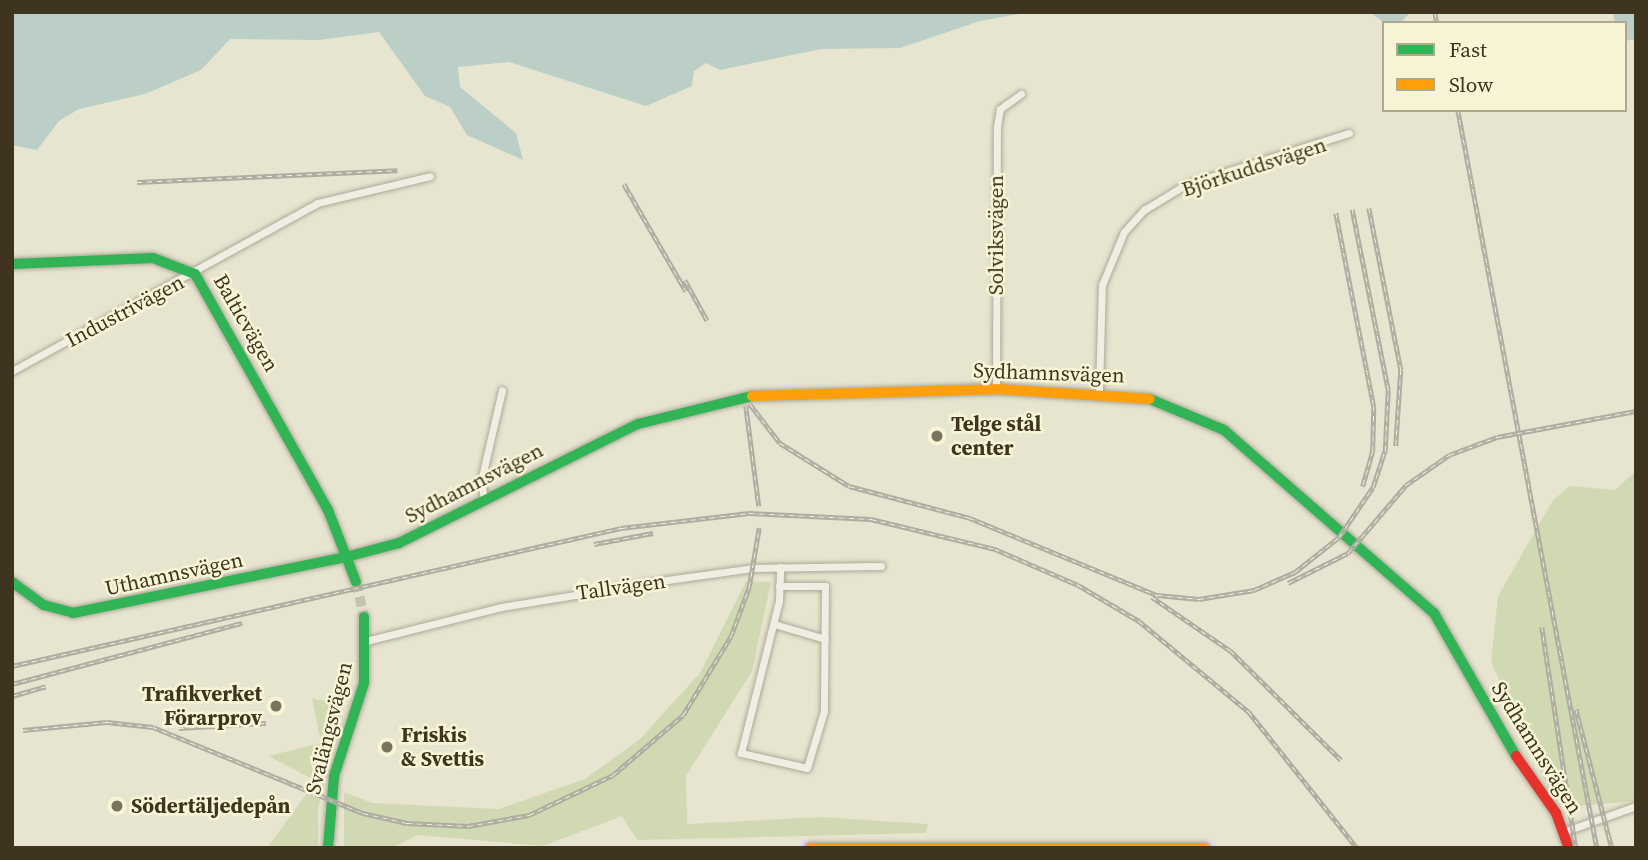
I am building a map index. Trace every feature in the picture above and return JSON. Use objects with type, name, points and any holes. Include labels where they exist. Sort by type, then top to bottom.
[{"type":"main road","name":"Balticvägen","points":[[12,264],[153,258],[195,274],[350,556]]},
{"type":"main road","name":"Sydhamnsvägen","points":[[350,556],[399,542],[638,424],[695,404],[789,392],[996,389],[1099,390],[1148,398],[1224,430],[1434,613],[1509,748],[1566,831],[1569,848]]},
{"type":"main road","points":[[350,556],[356,582]]},
{"type":"main road","name":"Uthamnsvägen","points":[[12,582],[44,605],[73,613],[350,556]]},
{"type":"main road","name":"Svalängsvägen","points":[[328,848],[334,776],[364,683],[364,617]]},
{"type":"main road","points":[[810,848],[1205,848]]},
{"type":"street","name":"Solviksvägen","points":[[996,389],[997,127],[1000,109],[1021,94]]},
{"type":"street","name":"Björkuddsvägen","points":[[1099,390],[1102,285],[1124,232],[1144,210],[1185,185],[1349,133]]},
{"type":"street","name":"Industrivägen","points":[[12,371],[195,274],[317,203],[430,176]]},
{"type":"street","points":[[484,499],[481,481],[502,390]]},
{"type":"street","name":"Tallvägen","points":[[366,641],[550,598],[780,567],[881,566]]},
{"type":"street","points":[[779,586],[825,586],[824,711],[807,768],[790,769],[741,753],[774,624],[780,567]]},
{"type":"street","points":[[774,624],[825,639]]},
{"type":"street","points":[[1566,831],[1636,806]]},
{"type":"green space","points":[[1636,471],[1636,801],[1564,807],[1545,781],[1491,662],[1498,596],[1553,500],[1570,486],[1615,490]]},
{"type":"green space","points":[[746,581],[771,582],[752,671],[686,776],[687,824],[822,817],[928,824],[926,833],[637,840],[622,816],[543,846],[418,835],[391,848],[344,848],[344,792],[372,803],[499,809],[585,779],[640,739],[700,673]]},
{"type":"green space","points":[[312,698],[343,706],[318,809],[318,848],[267,848],[316,781],[268,756],[321,743]]},
{"type":"shaded area","points":[[12,12],[1031,12],[980,21],[900,48],[821,49],[720,70],[706,63],[694,71],[692,86],[646,106],[509,62],[458,67],[460,87],[516,133],[523,160],[467,135],[450,107],[425,96],[379,32],[319,40],[230,39],[201,70],[145,94],[79,109],[59,121],[37,150],[12,145]]},
{"type":"shaded area","points":[[1369,12],[1411,12],[1402,21],[1382,21]]},
{"type":"shaded area","points":[[1595,12],[1636,12],[1636,39],[1627,41],[1627,21],[1615,21],[1613,13]]},
{"type":"tunnel","points":[[356,582],[364,617]]},
{"type":"railway","points":[[1435,12],[1437,21]]},
{"type":"railway","points":[[1458,112],[1597,848]]},
{"type":"railway","points":[[137,182],[398,170]]},
{"type":"railway","points":[[624,184],[686,291]]},
{"type":"railway","points":[[1369,208],[1401,370],[1396,446]]},
{"type":"railway","points":[[750,404],[780,443],[849,486],[970,518],[1157,595],[1199,599],[1254,590],[1295,572],[1339,537],[1373,487],[1385,451],[1388,390],[1352,210]]},
{"type":"railway","points":[[1336,213],[1374,406],[1373,451],[1363,487]]},
{"type":"railway","points":[[685,280],[707,320]]},
{"type":"railway","points":[[746,406],[759,506]]},
{"type":"railway","points":[[1288,583],[1348,553],[1406,485],[1449,455],[1497,437],[1636,411]]},
{"type":"railway","points":[[12,666],[621,528],[749,513],[871,519],[995,549],[1078,585],[1139,621],[1249,712],[1357,848]]},
{"type":"railway","points":[[23,730],[107,722],[153,727],[363,813],[407,823],[468,826],[529,815],[613,775],[683,715],[731,636],[749,587],[759,528]]},
{"type":"railway","points":[[594,544],[653,533]]},
{"type":"railway","points":[[1152,597],[1231,651],[1341,760]]},
{"type":"railway","points":[[12,684],[242,623]]},
{"type":"railway","points":[[1542,627],[1576,848]]},
{"type":"railway","points":[[12,696],[46,686]]},
{"type":"railway","points":[[1576,709],[1612,848]]},
{"type":"railway","points":[[179,728],[266,723]]},
{"type":"traffic: fast","points":[[12,264],[153,258],[195,274],[328,510],[356,582]]},
{"type":"traffic: fast","points":[[12,582],[44,605],[73,613],[350,556],[399,543],[638,424],[752,396]]},
{"type":"traffic: fast","points":[[1150,399],[1224,430],[1434,613],[1516,756]]},
{"type":"traffic: fast","points":[[328,848],[334,776],[364,683],[364,617]]},
{"type":"traffic: slow","points":[[752,396],[996,389],[1150,399]]},
{"type":"traffic: slow","points":[[810,848],[1205,848]]},
{"type":"traffic: jam","points":[[1516,756],[1556,813],[1569,848]]},
{"type":"place","name":"Telge stål center","points":[[937,436]]},
{"type":"place","name":"Trafikverket Förarprov","points":[[276,706]]},
{"type":"place","name":"Friskis & Svettis","points":[[387,747]]},
{"type":"place","name":"Södertäljedepån","points":[[117,806]]}]
